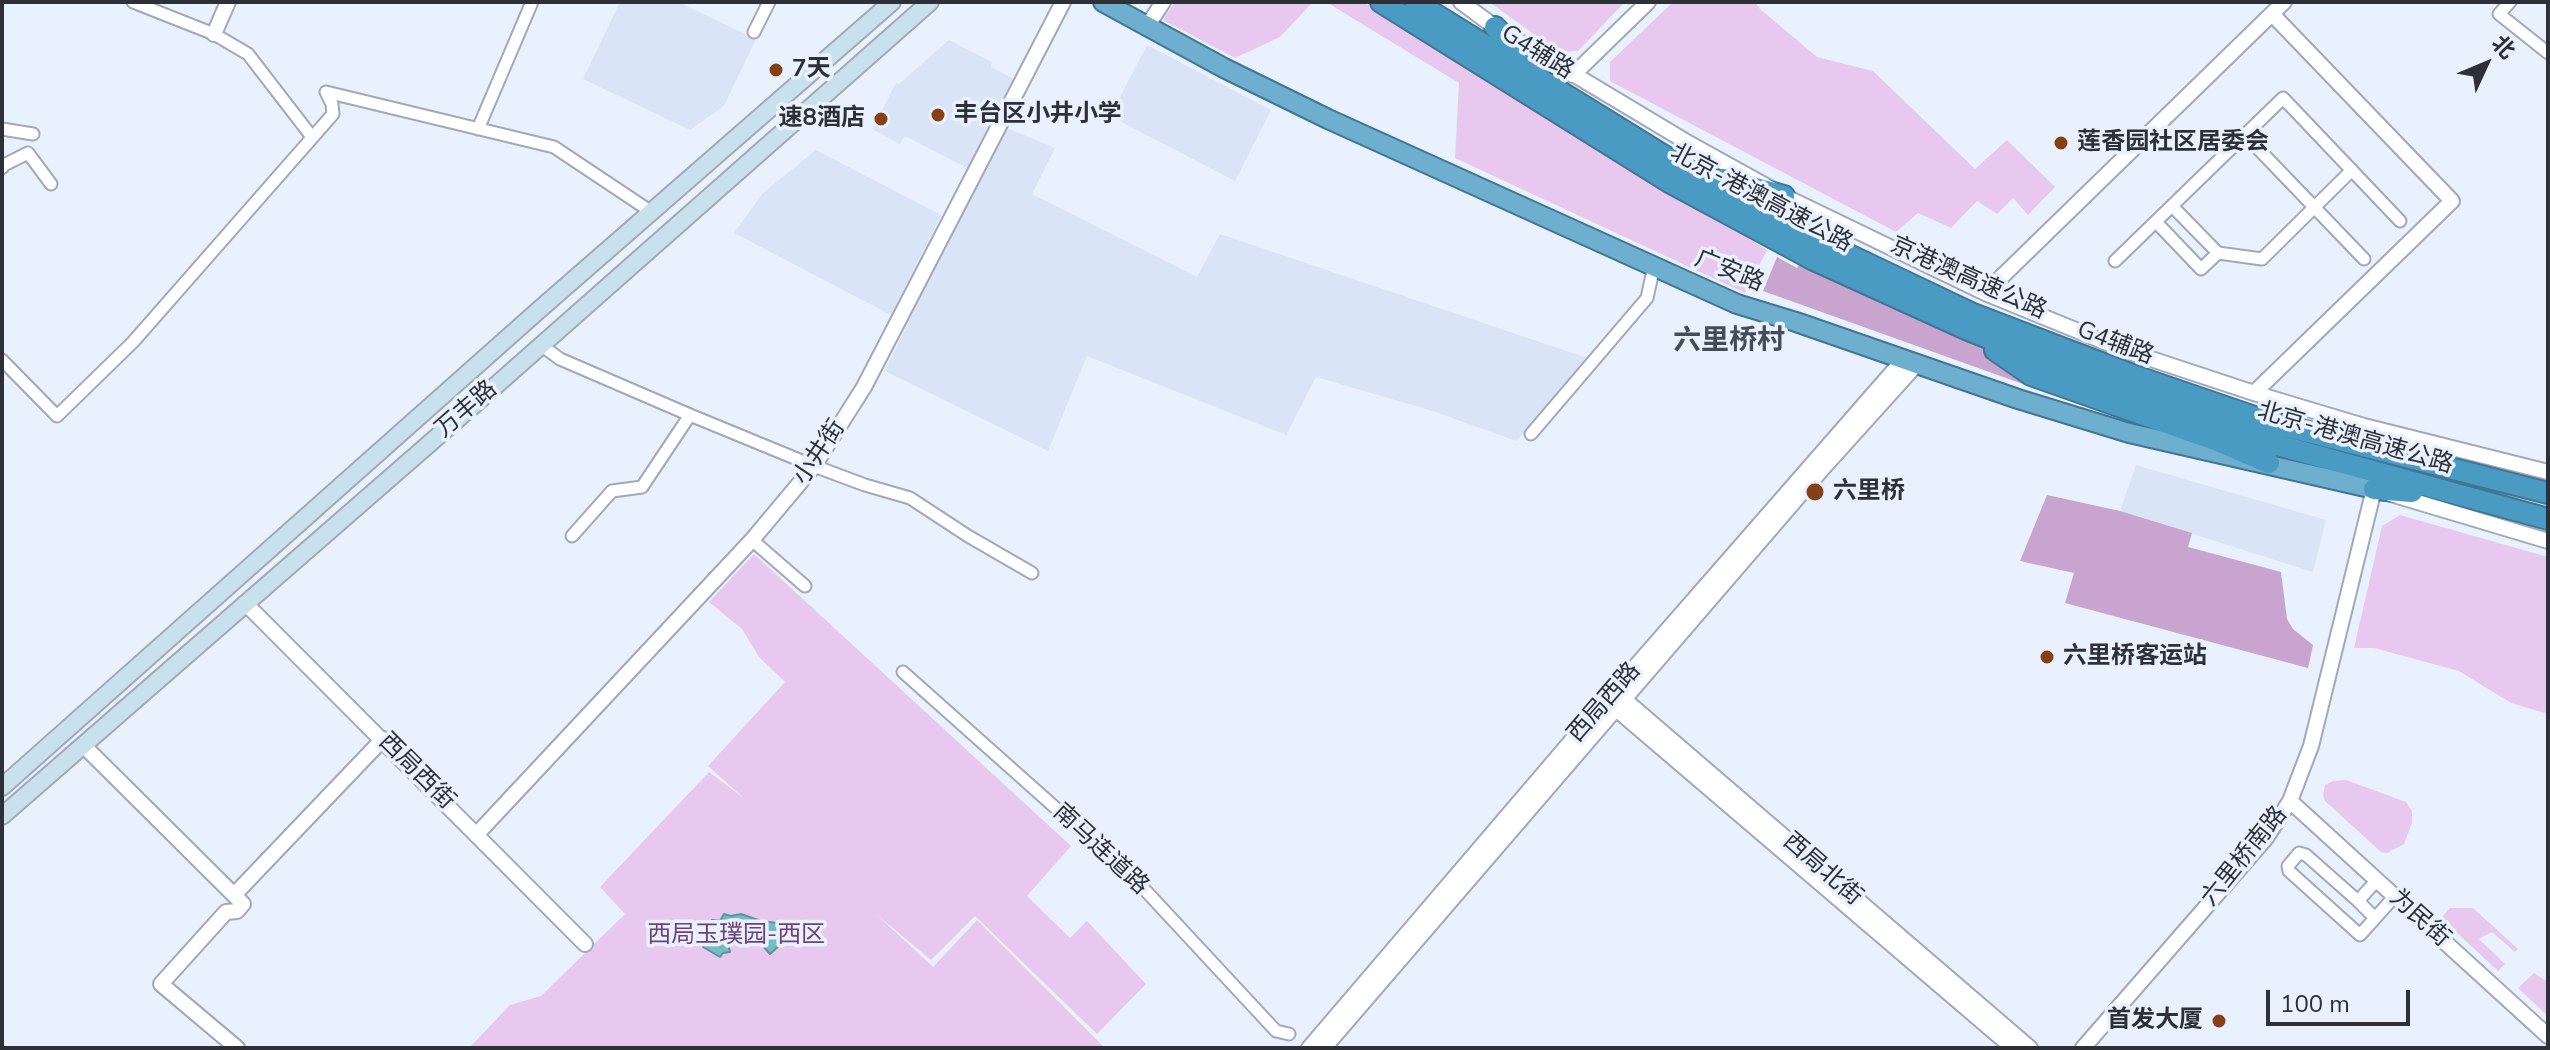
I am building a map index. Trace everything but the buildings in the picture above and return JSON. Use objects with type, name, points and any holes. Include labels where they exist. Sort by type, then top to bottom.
[{"type":"highway","name":"广安路","points":[[1103,2],[1224,68],[1328,119],[1737,304],[2018,399],[2129,433],[2374,489]]},
{"type":"highway","name":"北京-港澳高速公路","points":[[1381,2],[1671,183],[1812,259],[1966,329],[2128,394],[2263,441],[2460,496]]},
{"type":"highway","name":"京港澳高速公路","points":[[1415,2],[1682,167],[1828,245],[1973,314],[2135,376],[2269,422],[2548,493]]},
{"type":"highway","points":[[1495,27],[1558,91]]},
{"type":"highway","points":[[1682,167],[1784,196]]},
{"type":"highway","points":[[1966,329],[2031,375],[2215,440],[2269,463]]},
{"type":"highway","points":[[2374,489],[2460,496],[2548,519]]},
{"type":"main road","name":"万丰路","points":[[2,787],[892,2]]},
{"type":"main road","name":"万丰路","points":[[2,816],[930,2]]},
{"type":"main road","points":[[603,290],[596,288],[589,280],[639,235],[653,213]]},
{"type":"main road","points":[[476,403],[495,375],[541,335],[544,328],[541,322],[529,319]]},
{"type":"street","points":[[133,2],[214,34],[248,54],[312,137]]},
{"type":"street","points":[[214,34],[228,2]]},
{"type":"street","points":[[478,129],[532,2]]},
{"type":"street","points":[[754,32],[769,2]]},
{"type":"street","name":"小井街","points":[[477,834],[752,540],[814,466],[864,387],[1063,2]]},
{"type":"street","points":[[1148,25],[1163,2]]},
{"type":"street","name":"G4辅路","points":[[1461,2],[1495,27],[1690,144],[1784,196],[1985,293],[2127,351],[2254,393],[2364,426],[2548,472]]},
{"type":"street","points":[[1573,75],[1648,2]]},
{"type":"street","points":[[1985,293],[2284,2]]},
{"type":"street","points":[[2510,2],[2499,14],[2548,53]]},
{"type":"street","points":[[2254,393],[2452,201],[2272,14]]},
{"type":"street","points":[[2,360],[57,416],[133,342],[333,114],[326,92],[554,147],[653,213]]},
{"type":"street","points":[[2115,261],[2283,98],[2400,221]]},
{"type":"street","points":[[2,129],[33,134]]},
{"type":"street","points":[[2245,135],[2364,259]]},
{"type":"street","points":[[2,168],[28,153],[51,184]]},
{"type":"street","points":[[2172,206],[2218,253],[2262,259],[2352,170]]},
{"type":"street","points":[[2156,222],[2201,269],[2218,253]]},
{"type":"street","points":[[1531,434],[1647,298],[1654,266]]},
{"type":"street","points":[[541,345],[560,359],[690,415],[814,466],[910,498],[1032,573]]},
{"type":"street","name":"西局西路","points":[[1309,1048],[1910,362]]},
{"type":"street","points":[[572,536],[612,491],[642,487],[690,415]]},
{"type":"street","points":[[2374,489],[2548,541]]},
{"type":"street","name":"六里桥南路","points":[[2083,1048],[2266,838],[2290,801],[2311,746],[2374,489]]},
{"type":"street","points":[[752,540],[805,586]]},
{"type":"street","name":"西局西街","points":[[245,603],[585,944]]},
{"type":"street","name":"南马连道路","points":[[903,672],[1132,876],[1276,1031],[1289,1034]]},
{"type":"street","name":"西局西路","points":[[1324,1048],[1615,700]]},
{"type":"street","name":"西局北街","points":[[1615,700],[2013,1048]]},
{"type":"street","name":"西局北街","points":[[1615,700],[2030,1048]]},
{"type":"street","points":[[235,894],[383,739]]},
{"type":"street","points":[[83,745],[243,904],[237,911],[226,912],[161,984],[237,1048]]},
{"type":"street","name":"为民街","points":[[2290,801],[2548,1036]]},
{"type":"street","points":[[2375,918],[2306,855],[2299,853],[2288,866],[2289,871],[2360,935],[2394,897]]},
{"type":"street","points":[[2358,901],[2377,880]]},
{"type":"shaded area","points":[[620,2],[678,2],[756,39],[724,106],[690,130],[583,79]]},
{"type":"shaded area","name":"丰台区小井小学","points":[[949,40],[992,62],[991,67],[1014,79],[971,170],[905,136],[900,144],[872,129],[896,83],[899,84]]},
{"type":"shaded area","points":[[1147,45],[1271,110],[1235,181],[1110,116]]},
{"type":"shaded area","points":[[1002,126],[1055,148],[1032,194],[1197,277],[1220,234],[1590,359],[1516,441],[1433,411],[1316,377],[1286,435],[1087,356],[1048,451],[885,371]]},
{"type":"shaded area","points":[[816,150],[941,215],[891,315],[734,233],[763,193]]},
{"type":"shaded area","points":[[1777,257],[1797,268],[1803,259],[1981,346],[2035,380],[2034,388],[1763,291]]},
{"type":"shaded area","points":[[2136,465],[2326,520],[2313,572],[2120,511]]},
{"type":"shaded area","points":[[2047,495],[2120,511],[2192,533],[2188,547],[2281,572],[2287,619],[2293,629],[2313,645],[2308,668],[2065,603],[2074,573],[2020,561]]},
{"type":"green space","points":[[1175,2],[1313,2],[1280,37],[1235,58],[1163,20]]},
{"type":"green space","points":[[1326,2],[1363,2],[1767,250],[1745,293],[1455,158],[1459,83]]},
{"type":"green space","points":[[1489,2],[1625,2],[1578,51],[1559,52]]},
{"type":"green space","points":[[1673,2],[1755,2],[1817,57],[1873,71],[1975,169],[2007,140],[2055,187],[2028,215],[2013,198],[1997,214],[1977,201],[1951,228],[1918,213],[1896,232],[1610,81],[1610,62]]},
{"type":"green space","points":[[2400,515],[2548,557],[2548,714],[2511,703],[2459,671],[2374,648],[2354,648],[2382,526]]},
{"type":"green space","name":"西局玉璞园-西区","points":[[754,554],[1071,846],[1027,896],[1070,938],[1087,921],[1146,984],[1097,1034],[975,916],[931,960],[876,914],[933,967],[977,920],[1105,1048],[469,1048],[510,1005],[541,996],[625,914],[600,887],[709,772],[745,799],[708,766],[785,682],[759,657],[742,629],[709,602]]},
{"type":"green space","points":[[2346,780],[2406,802],[2412,811],[2412,823],[2404,844],[2387,853],[2381,852],[2325,801],[2325,785]]},
{"type":"green space","points":[[2450,908],[2473,908],[2518,949],[2515,952],[2492,932],[2479,939],[2505,964],[2498,971],[2441,918]]},
{"type":"green space","points":[[2534,973],[2548,982],[2548,1016],[2518,988]]},
{"type":"water","points":[[724,914],[741,914],[777,923],[781,944],[770,954],[763,946],[761,934],[747,929],[736,934],[733,943],[728,943],[730,952],[720,957],[703,947],[705,928],[712,920],[720,921]]},
{"type":"place","name":"7天","points":[[776,70]]},
{"type":"place","name":"丰台区小井小学","points":[[938,115]]},
{"type":"place","name":"速8酒店","points":[[881,119]]},
{"type":"place","name":"莲香园社区居委会","points":[[2061,143]]},
{"type":"place","name":"六里桥","points":[[1815,492]]},
{"type":"place","name":"六里桥客运站","points":[[2047,657]]},
{"type":"place","name":"首发大厦","points":[[2219,1021]]},
{"type":"district","name":"六里桥村","points":[[1729,342]]}]
